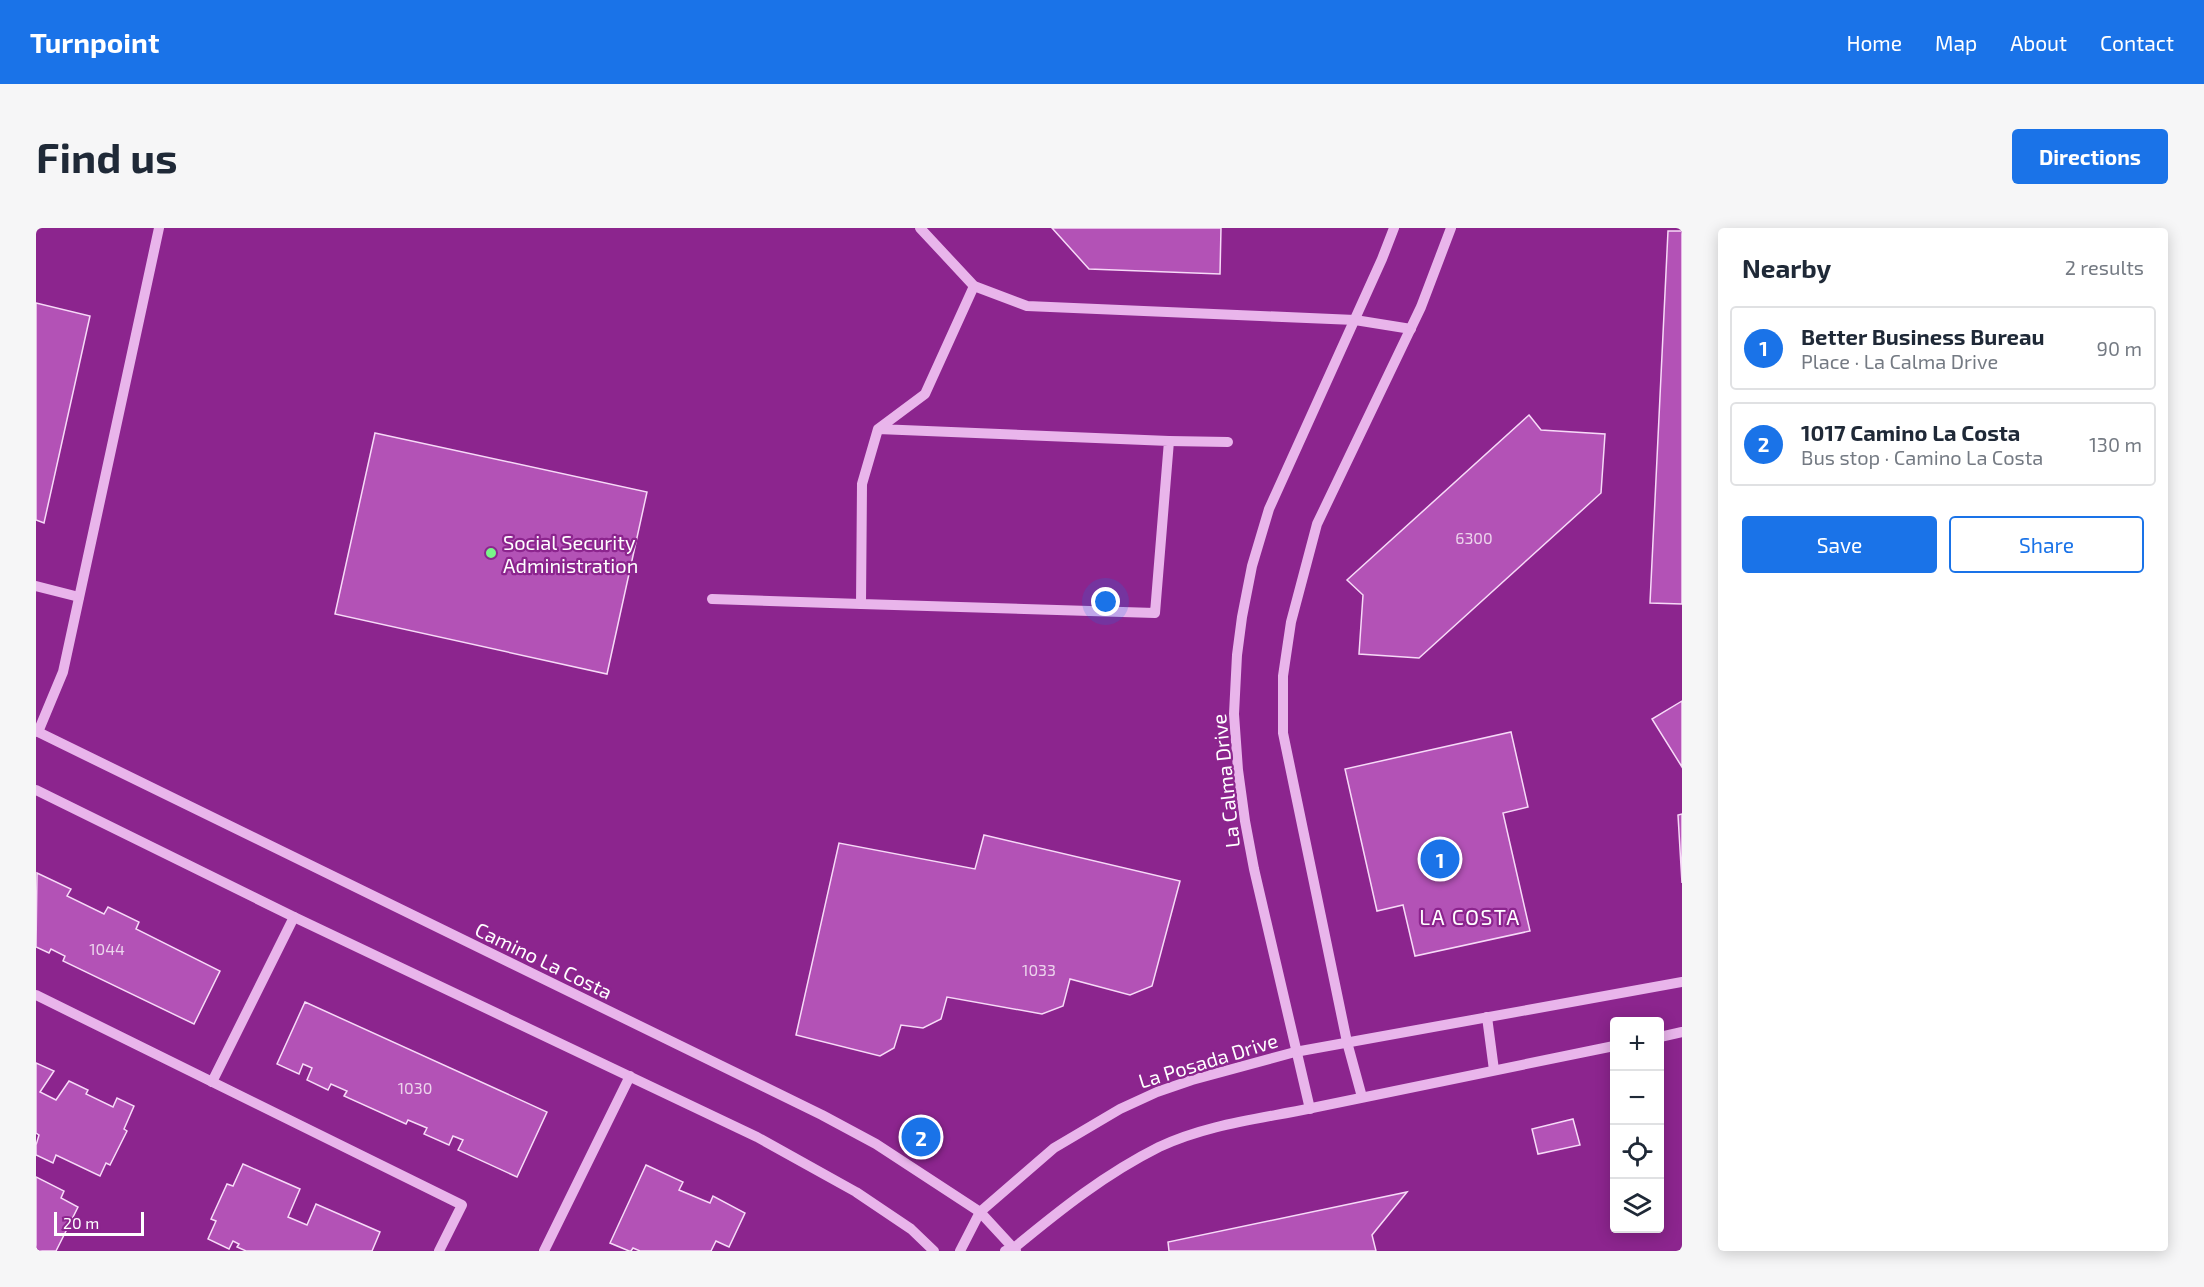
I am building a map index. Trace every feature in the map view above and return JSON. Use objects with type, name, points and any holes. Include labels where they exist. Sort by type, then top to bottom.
[{"type":"street","points":[[37,732],[63,672],[159,228]]},
{"type":"street","points":[[920,228],[974,286],[1027,306],[1355,320],[1411,329]]},
{"type":"street","name":"La Calma Drive","points":[[1310,1109],[1254,869],[1241,792],[1234,714],[1237,655],[1252,566],[1269,509],[1394,228]]},
{"type":"street","points":[[1362,1097],[1347,1042],[1283,733],[1283,676],[1292,622],[1317,524],[1421,307],[1451,228]]},
{"type":"street","points":[[861,604],[862,484],[878,429],[925,394],[974,286]]},
{"type":"street","points":[[878,429],[1228,442]]},
{"type":"street","points":[[712,599],[1155,613],[1169,441]]},
{"type":"street","points":[[36,586],[79,597]]},
{"type":"street","name":"Camino La Costa","points":[[37,732],[822,1115],[876,1144],[980,1212],[1012,1250]]},
{"type":"street","points":[[36,790],[294,917],[758,1137],[856,1192],[911,1229],[934,1251]]},
{"type":"street","points":[[212,1082],[294,917]]},
{"type":"street","name":"La Posada Drive","points":[[960,1251],[980,1212],[1054,1148],[1120,1109],[1157,1092],[1295,1052],[1682,982]]},
{"type":"street","points":[[36,995],[462,1205],[439,1251]]},
{"type":"street","points":[[1487,1017],[1494,1070]]},
{"type":"street","points":[[1664,1036],[1682,1032]]},
{"type":"street","points":[[1012,1250],[1061,1209],[1107,1176],[1160,1147],[1217,1126],[1610,1047]]},
{"type":"street","points":[[544,1251],[630,1076]]},
{"type":"building","points":[[1052,228],[1221,228],[1220,274],[1089,269]]},
{"type":"building","points":[[1668,231],[1682,231],[1682,604],[1650,603]]},
{"type":"building","points":[[36,303],[90,316],[44,523],[36,520]]},
{"type":"building","points":[[1529,415],[1541,430],[1605,434],[1601,493],[1419,658],[1359,654],[1363,595],[1347,580]]},
{"type":"building","name":"Social Security Administration","points":[[375,433],[647,492],[607,674],[335,614]]},
{"type":"building","points":[[1682,701],[1682,767],[1652,719]]},
{"type":"building","points":[[1511,732],[1528,807],[1503,813],[1530,931],[1415,956],[1403,905],[1377,911],[1345,769]]},
{"type":"building","points":[[1682,814],[1682,883],[1678,815]]},
{"type":"building","points":[[984,835],[1180,881],[1152,986],[1130,995],[1070,979],[1063,1006],[1042,1014],[947,997],[941,1019],[923,1028],[901,1025],[894,1048],[880,1056],[796,1035],[839,843],[975,869]]},
{"type":"building","points":[[37,873],[71,889],[67,896],[104,914],[108,907],[139,922],[136,929],[220,971],[194,1024],[63,961],[65,956],[51,949],[49,953],[36,947]]},
{"type":"building","points":[[305,1002],[547,1112],[517,1177],[458,1150],[463,1140],[453,1136],[449,1145],[424,1134],[427,1128],[408,1120],[406,1124],[344,1096],[347,1091],[331,1084],[328,1090],[307,1080],[312,1068],[303,1064],[299,1074],[277,1064]]},
{"type":"building","points":[[36,1063],[54,1071],[40,1092],[56,1100],[69,1081],[88,1090],[86,1094],[113,1107],[117,1098],[134,1106],[124,1129],[127,1131],[110,1165],[106,1163],[100,1176],[56,1155],[53,1163],[36,1155],[39,1135],[36,1133]]},
{"type":"building","points":[[1573,1119],[1580,1145],[1538,1154],[1532,1129]]},
{"type":"building","points":[[243,1164],[300,1189],[288,1217],[307,1225],[316,1204],[380,1232],[372,1251],[246,1251],[237,1247],[239,1244],[233,1241],[229,1249],[208,1239],[216,1221],[211,1219],[227,1184],[233,1186]]},
{"type":"building","points":[[646,1165],[683,1182],[679,1190],[710,1203],[713,1196],[745,1213],[729,1247],[716,1241],[711,1251],[640,1251],[633,1248],[629,1251],[610,1243]]},
{"type":"building","points":[[36,1177],[64,1191],[61,1198],[78,1207],[56,1251],[36,1251]]},
{"type":"building","points":[[1407,1192],[1372,1235],[1376,1251],[1169,1251],[1168,1242]]},
{"type":"place","name":"Social Security Administration","points":[[491,553]]},
{"type":"place","name":"Better Business Bureau","points":[[1440,859]]},
{"type":"place","name":"1017 Camino La Costa","points":[[921,1137]]},
{"type":"district","name":"LA COSTA","points":[[1470,916]]}]
